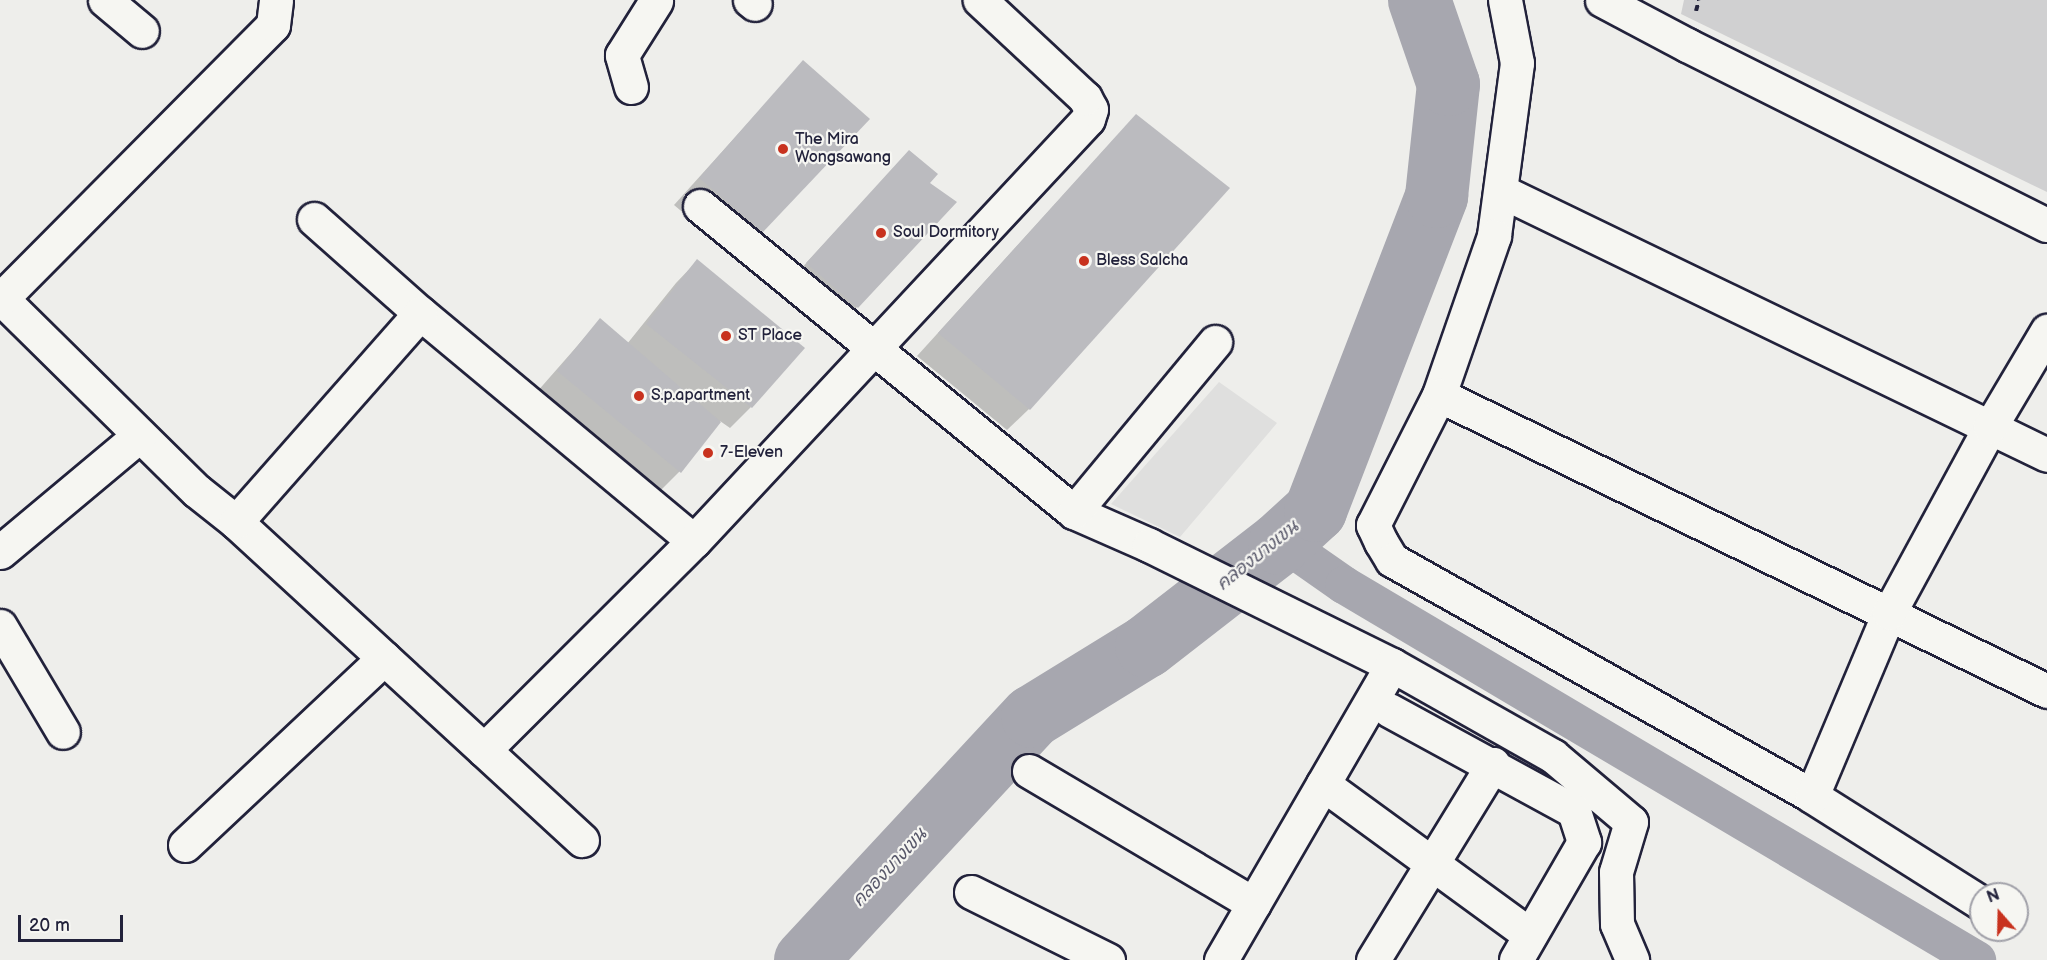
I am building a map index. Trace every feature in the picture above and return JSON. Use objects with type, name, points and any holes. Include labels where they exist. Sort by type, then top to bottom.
[{"type":"street","points":[[105,0],[142,31]]},
{"type":"street","points":[[276,0],[273,25],[1,298],[197,491],[236,522],[582,840]]},
{"type":"street","points":[[484,750],[694,541],[1088,119],[1091,109],[1085,98],[980,0]]},
{"type":"street","points":[[1506,0],[1517,63],[1502,191],[1494,236],[1439,395],[1373,525],[1392,560],[1812,796],[1969,895]]},
{"type":"street","points":[[1602,0],[1687,45],[2047,225]]},
{"type":"street","points":[[631,87],[622,55],[658,3]]},
{"type":"street","points":[[1502,191],[2047,455]]},
{"type":"street","points":[[700,206],[1074,512],[1149,545],[1392,665],[1552,756],[1627,816],[1631,822],[1630,830],[1616,872],[1617,924],[1632,960]]},
{"type":"street","points":[[314,219],[420,313],[694,541]]},
{"type":"street","points":[[236,522],[420,313]]},
{"type":"street","points":[[1812,796],[1889,614],[1990,427],[2047,331]]},
{"type":"street","points":[[1074,512],[1215,342]]},
{"type":"street","points":[[1439,395],[2047,691]]},
{"type":"street","points":[[0,552],[140,435]]},
{"type":"street","points":[[0,626],[63,732]]},
{"type":"street","points":[[186,845],[384,658]]},
{"type":"street","points":[[1221,960],[1392,665]]},
{"type":"street","points":[[1323,784],[1432,863],[1523,948],[1584,842],[1583,832],[1574,811],[1493,764],[1389,710]]},
{"type":"street","points":[[1373,960],[1493,764]]},
{"type":"street","points":[[1029,771],[1254,904]]},
{"type":"street","points":[[971,892],[1108,960]]},
{"type":"shaded area","points":[[1684,0],[2047,0],[2047,192],[1681,14]]},
{"type":"shaded area","points":[[1219,382],[1277,423],[1180,537],[1111,504]]},
{"type":"building","name":"The Mira Wongsawang","points":[[803,60],[870,119],[763,232],[699,178]]},
{"type":"building","name":"Bless Salcha","points":[[1136,114],[1230,188],[1030,410],[938,333]]},
{"type":"building","name":"Soul Dormitory","points":[[909,150],[938,174],[930,183],[957,202],[858,308],[806,263]]},
{"type":"building","name":"ST Place","points":[[697,259],[805,348],[752,408],[646,324]]},
{"type":"building","name":"S.p.apartment","points":[[600,318],[721,422],[681,473],[557,371]]},
{"type":"waterway","name":"คลองบางเขน","points":[[805,960],[1032,716],[1146,646],[1279,543],[1315,510],[1436,196],[1448,84],[1419,0]]},
{"type":"waterway","points":[[1281,541],[1344,585],[1977,960]]},
{"type":"place","name":"The Mira Wongsawang","points":[[783,149]]},
{"type":"place","name":"Soul Dormitory","points":[[881,233]]},
{"type":"place","name":"Bless Salcha","points":[[1084,261]]},
{"type":"place","name":"ST Place","points":[[726,336]]},
{"type":"place","name":"S.p.apartment","points":[[639,396]]},
{"type":"place","name":"7-Eleven","points":[[708,453]]}]
